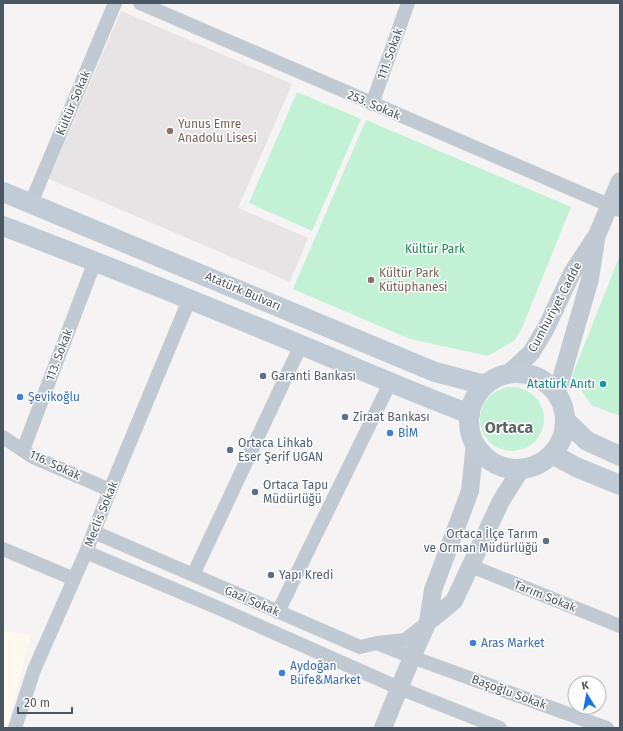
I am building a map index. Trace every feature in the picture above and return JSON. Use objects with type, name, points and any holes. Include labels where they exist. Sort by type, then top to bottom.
[{"type":"main road","name":"Atatürk Bulvarı","points":[[3,192],[435,372],[486,385]]},
{"type":"main road","points":[[3,226],[95,261],[301,345],[428,399],[470,414]]},
{"type":"main road","points":[[522,373],[535,376],[547,383],[557,393],[561,402],[565,420],[564,432],[560,444],[552,454],[538,464],[521,469],[498,465],[488,458],[480,452],[471,434],[470,414],[478,393],[496,378],[508,374],[522,373]]},
{"type":"main road","points":[[565,420],[587,441],[620,456]]},
{"type":"main road","points":[[552,454],[576,467],[620,485]]},
{"type":"street","name":"Kültür Sokak","points":[[31,203],[115,3]]},
{"type":"street","name":"253. Sokak","points":[[140,3],[615,208]]},
{"type":"street","name":"111. Sokak","points":[[372,104],[408,3]]},
{"type":"street","name":"Cumhuriyet Cadde","points":[[508,374],[531,354],[546,328],[572,272],[615,208],[620,181]]},
{"type":"street","name":"Cumhuriyet Cadde","points":[[557,393],[590,279],[597,235]]},
{"type":"street","name":"113. Sokak","points":[[23,450],[95,261]]},
{"type":"street","name":"Meclis Sokak","points":[[15,728],[34,670],[86,552],[110,490],[189,300]]},
{"type":"street","points":[[193,575],[301,345]]},
{"type":"street","points":[[278,612],[390,383]]},
{"type":"street","name":"116. Sokak","points":[[3,437],[33,457],[110,490]]},
{"type":"street","points":[[383,728],[428,622],[433,590],[470,491],[475,443]]},
{"type":"street","points":[[428,622],[454,601],[501,501],[521,469]]},
{"type":"street","name":"Gazi Sokak","points":[[94,532],[360,647],[377,643],[405,640],[428,622]]},
{"type":"street","points":[[3,549],[74,579]]},
{"type":"street","name":"Gazi Sokak","points":[[86,552],[223,610],[399,688],[500,728]]},
{"type":"street","name":"Tarım Sokak","points":[[471,566],[620,626]]},
{"type":"street","points":[[377,643],[412,657]]},
{"type":"street","name":"Başoğlu Sokak","points":[[412,657],[607,728]]},
{"type":"shaded area","name":"Yunus Emre Anadolu Lisesi","points":[[121,11],[292,84],[238,208],[308,238],[290,282],[49,179]]},
{"type":"shaded area","points":[[3,631],[31,635],[7,728],[3,728]]},
{"type":"green space","points":[[297,92],[361,119],[312,231],[249,203]]},
{"type":"green space","name":"Kültür Park","points":[[366,120],[571,207],[522,328],[515,340],[488,356],[410,339],[293,289]]},
{"type":"green space","points":[[620,255],[620,416],[591,405],[572,376]]},
{"type":"green space","points":[[512,387],[530,393],[538,401],[544,419],[538,437],[530,445],[512,451],[494,445],[486,437],[480,419],[486,401],[494,393]]},
{"type":"place","name":"Yunus Emre Anadolu Lisesi","points":[[170,131]]},
{"type":"place","name":"Kültür Park Kütüphanesi","points":[[371,280]]},
{"type":"place","name":"Garanti Bankası","points":[[263,376]]},
{"type":"place","name":"Atatürk Anıtı","points":[[603,384]]},
{"type":"place","name":"Şevikoğlu","points":[[20,397]]},
{"type":"place","name":"Ziraat Bankası","points":[[345,417]]},
{"type":"place","name":"BİM","points":[[390,433]]},
{"type":"place","name":"Ortaca Lihkab Eser Şerif UGAN","points":[[230,450]]},
{"type":"place","name":"Ortaca Tapu Müdürlüğü","points":[[255,492]]},
{"type":"place","name":"Ortaca İlçe Tarım ve Orman Müdürlüğü","points":[[546,541]]},
{"type":"place","name":"Yapı Kredi","points":[[271,575]]},
{"type":"place","name":"Aras Market","points":[[473,643]]},
{"type":"place","name":"Aydoğan Büfe&Market","points":[[282,673]]},
{"type":"district","name":"Ortaca","points":[[509,427]]}]
